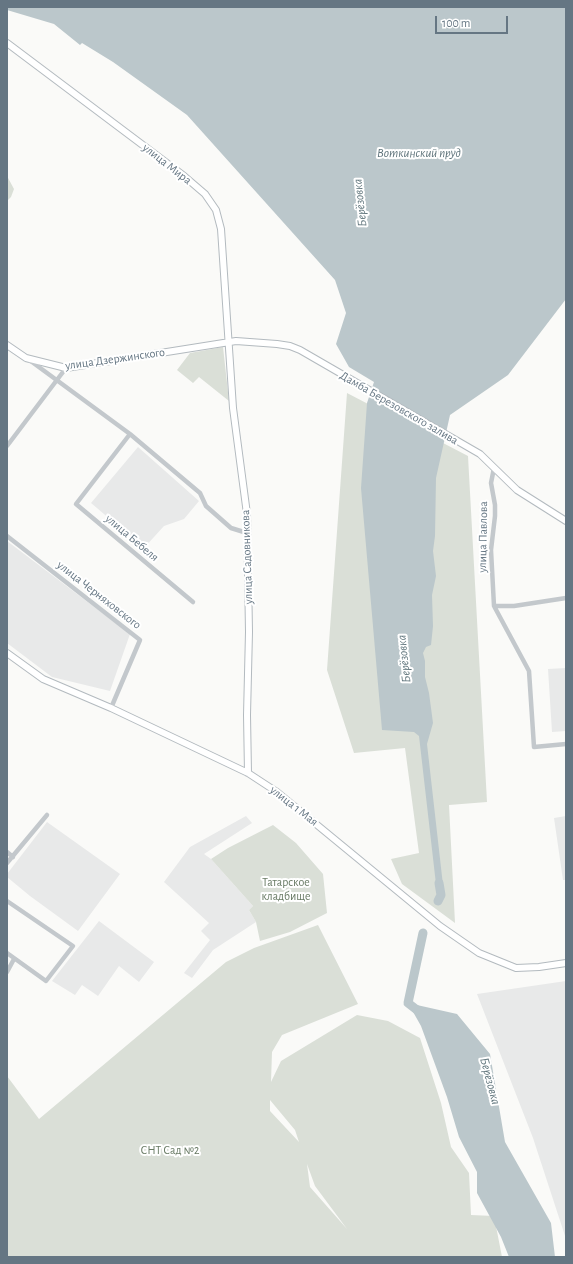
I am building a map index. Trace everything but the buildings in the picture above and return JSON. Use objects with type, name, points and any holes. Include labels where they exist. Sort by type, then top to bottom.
[{"type":"main road","name":"улица Мира","points":[[7,43],[205,194],[216,210],[221,229],[228,342]]},
{"type":"main road","name":"улица Дзержинского","points":[[7,345],[26,358],[66,368],[228,342],[277,344],[300,350],[319,361]]},
{"type":"main road","name":"улица Садовникова","points":[[228,342],[247,533],[249,632],[247,715],[248,773]]},
{"type":"main road","name":"Дамба Березовского залива","points":[[319,361],[480,454],[517,490],[566,521]]},
{"type":"main road","name":"улица 1 Мая","points":[[7,652],[43,679],[111,708],[248,773],[282,795],[440,926],[479,953],[516,968],[566,963]]},
{"type":"street","points":[[26,358],[130,434],[200,493],[206,506],[231,528],[247,533]]},
{"type":"street","points":[[7,446],[66,368]]},
{"type":"street","name":"улица Бебеля","points":[[130,434],[76,504],[193,602]]},
{"type":"street","name":"улица Павлова","points":[[494,468],[491,483],[495,505],[491,550],[494,606],[529,671],[534,747],[566,744]]},
{"type":"street","name":"улица Черняховского","points":[[7,536],[140,640],[111,708]]},
{"type":"street","points":[[494,606],[514,606],[566,598]]},
{"type":"street","points":[[7,864],[47,815]]},
{"type":"street","points":[[7,852],[13,857]]},
{"type":"street","points":[[7,901],[73,946],[46,981],[7,954]]},
{"type":"street","points":[[7,972],[14,959]]},
{"type":"shaded area","points":[[138,447],[199,501],[184,519],[164,526],[144,548],[91,503]]},
{"type":"shaded area","points":[[7,541],[130,634],[110,691],[52,677],[7,643]]},
{"type":"shaded area","points":[[566,668],[566,731],[552,732],[548,669]]},
{"type":"shaded area","points":[[246,816],[252,823],[204,854],[211,859],[253,906],[249,910],[256,922],[213,950],[192,978],[184,973],[210,940],[201,931],[209,923],[164,882],[190,847]]},
{"type":"shaded area","points":[[566,816],[566,880],[563,880],[554,818]]},
{"type":"shaded area","points":[[47,822],[120,874],[78,931],[7,877],[7,874]]},
{"type":"shaded area","points":[[99,921],[154,962],[139,982],[119,966],[98,996],[82,985],[75,995],[52,981]]},
{"type":"shaded area","points":[[566,981],[566,1239],[533,1138],[477,994]]},
{"type":"green space","points":[[7,176],[14,189],[11,197],[7,201]]},
{"type":"green space","points":[[223,347],[229,401],[199,377],[193,383],[177,370],[190,353]]},
{"type":"green space","points":[[347,393],[468,456],[487,802],[449,805],[455,923],[402,884],[391,859],[419,853],[405,748],[354,753],[327,670]]},
{"type":"green space","name":"Татарское кладбище","points":[[273,825],[296,843],[323,874],[327,913],[290,932],[260,941],[256,922],[249,910],[253,906],[211,859],[228,848]]},
{"type":"green space","name":"СНТ Сад №2","points":[[318,925],[358,1004],[282,1035],[272,1052],[271,1082],[281,1061],[357,1015],[388,1021],[420,1038],[441,1103],[451,1147],[469,1173],[471,1215],[494,1216],[502,1257],[7,1257],[7,1076],[39,1119],[226,962],[254,948]],"holes":[[[270,1100],[295,1130],[299,1142],[270,1111]],[[307,1164],[315,1186],[347,1229],[310,1187]]]},
{"type":"water","name":"Воткинский пруд","points":[[7,7],[566,7],[566,299],[508,375],[450,415],[436,478],[435,536],[433,551],[436,576],[432,595],[433,626],[431,645],[426,647],[423,653],[425,661],[425,677],[433,723],[427,744],[444,894],[437,893],[419,736],[414,732],[382,730],[361,488],[367,403],[374,382],[349,367],[336,344],[346,313],[335,280],[187,115],[113,62],[82,43],[80,45],[54,24],[7,10]]},
{"type":"water","points":[[408,1003],[457,1014],[490,1054],[505,1142],[551,1223],[555,1257],[509,1257],[501,1237],[477,1193],[477,1172],[459,1137],[447,1097],[421,1026]]},
{"type":"waterway","name":"Берёзовка","points":[[438,901],[441,895],[439,883]]},
{"type":"waterway","name":"Берёзовка","points":[[417,1010],[408,1003],[423,933]]}]
